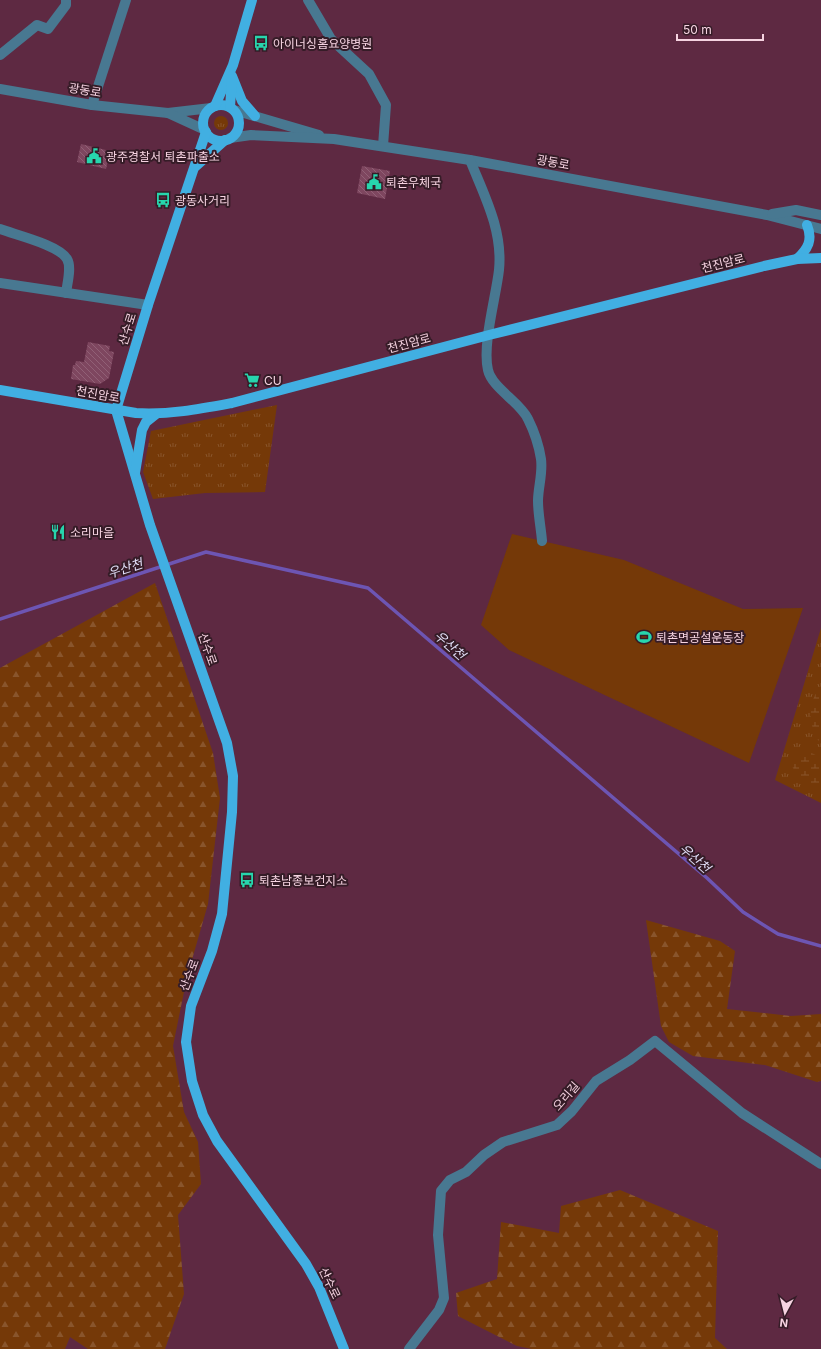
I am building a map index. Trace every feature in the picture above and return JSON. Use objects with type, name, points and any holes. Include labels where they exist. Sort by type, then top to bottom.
[{"type":"main road","points":[[228,139],[214,139],[205,131],[204,118],[213,107],[233,65],[252,0]]},
{"type":"main road","points":[[196,166],[228,139],[235,135],[239,125],[239,119],[232,108],[233,65]]},
{"type":"main road","points":[[232,76],[242,101],[255,116]]},
{"type":"main road","points":[[213,107],[223,105],[232,108]]},
{"type":"main road","name":"산수로","points":[[116,410],[148,305],[196,166],[205,131]]},
{"type":"main road","points":[[796,259],[805,252],[810,244],[810,233],[807,225]]},
{"type":"main road","name":"천진암로","points":[[0,390],[116,410],[156,414],[200,409],[764,266],[796,259],[821,258]]},
{"type":"main road","points":[[116,410],[134,477]]},
{"type":"main road","points":[[134,477],[142,430],[146,422],[156,414]]},
{"type":"main road","name":"산수로","points":[[134,477],[227,743],[233,776],[232,812],[222,914],[212,951],[191,1006],[186,1042],[192,1081],[203,1115],[217,1141],[306,1264],[319,1287],[344,1349]]},
{"type":"street","points":[[0,56],[37,25],[48,29],[66,5],[66,0]]},
{"type":"street","points":[[92,105],[126,0]]},
{"type":"street","points":[[308,0],[332,39],[369,74],[386,106],[383,146]]},
{"type":"street","name":"광동로","points":[[1,89],[92,105],[168,113]]},
{"type":"street","points":[[168,113],[213,107]]},
{"type":"street","points":[[232,108],[334,139]]},
{"type":"street","points":[[168,113],[205,131]]},
{"type":"street","points":[[228,139],[251,135],[334,139]]},
{"type":"street","name":"광동로","points":[[334,139],[470,160],[767,215],[821,229]]},
{"type":"street","points":[[470,160],[494,218],[498,243],[499,269],[489,335],[487,359],[488,371],[494,381],[527,417],[534,433],[541,460],[538,502],[542,541]]},
{"type":"street","points":[[767,215],[796,210],[821,215]]},
{"type":"street","points":[[0,229],[60,251],[67,260],[68,266],[66,293]]},
{"type":"street","points":[[0,283],[148,305]]},
{"type":"street","name":"오리길","points":[[409,1349],[439,1310],[444,1298],[438,1235],[442,1191],[450,1180],[466,1172],[484,1155],[503,1142],[556,1125],[572,1111],[596,1082],[656,1041],[742,1113],[821,1164]]},
{"type":"green space","points":[[221,116],[226,118],[228,123],[226,128],[221,130],[216,128],[214,123],[216,118]]},
{"type":"green space","points":[[277,405],[265,492],[205,493],[153,499],[143,472],[151,431]]},
{"type":"green space","name":"퇴촌면공설운동장","points":[[512,534],[624,560],[743,609],[803,608],[749,763],[509,650],[481,625]]},
{"type":"green space","points":[[155,583],[213,753],[220,798],[208,904],[187,977],[173,1046],[184,1112],[198,1142],[201,1184],[178,1215],[184,1294],[165,1349],[88,1349],[70,1337],[65,1349],[0,1349],[0,668]]},
{"type":"green space","points":[[821,628],[821,803],[775,780]]},
{"type":"green space","points":[[821,686],[821,744],[814,731],[811,707],[816,692]]},
{"type":"green space","points":[[810,752],[821,758],[821,790],[800,777],[792,766],[798,756]]},
{"type":"green space","points":[[646,920],[720,941],[735,951],[727,1009],[791,1016],[821,1014],[821,1081],[817,1082],[765,1065],[693,1056],[669,1042],[661,1026]]},
{"type":"green space","points":[[620,1190],[718,1231],[715,1338],[727,1349],[532,1349],[517,1346],[458,1316],[456,1293],[497,1279],[501,1222],[559,1233],[561,1206]]},
{"type":"building","name":"광주경찰서 퇴촌파출소","points":[[81,144],[110,151],[106,169],[77,162]]},
{"type":"building","name":"퇴촌우체국","points":[[362,166],[390,171],[385,199],[357,193]]},
{"type":"building","points":[[88,342],[110,346],[109,351],[114,352],[109,378],[100,384],[71,379],[73,365],[75,365],[76,361],[84,362]]},
{"type":"waterway","name":"우산천","points":[[0,619],[206,552],[368,588],[707,878],[743,912],[778,934],[821,946]]},
{"type":"place","name":"아이너싱홈요양병원","points":[[261,43]]},
{"type":"place","name":"광주경찰서 퇴촌파출소","points":[[94,156]]},
{"type":"place","name":"퇴촌우체국","points":[[374,182]]},
{"type":"place","name":"광동사거리","points":[[163,200]]},
{"type":"place","name":"CU","points":[[252,380]]},
{"type":"place","name":"소리마을","points":[[58,532]]},
{"type":"place","name":"퇴촌면공설운동장","points":[[644,637]]},
{"type":"place","name":"퇴촌남종보건지소","points":[[247,880]]}]
